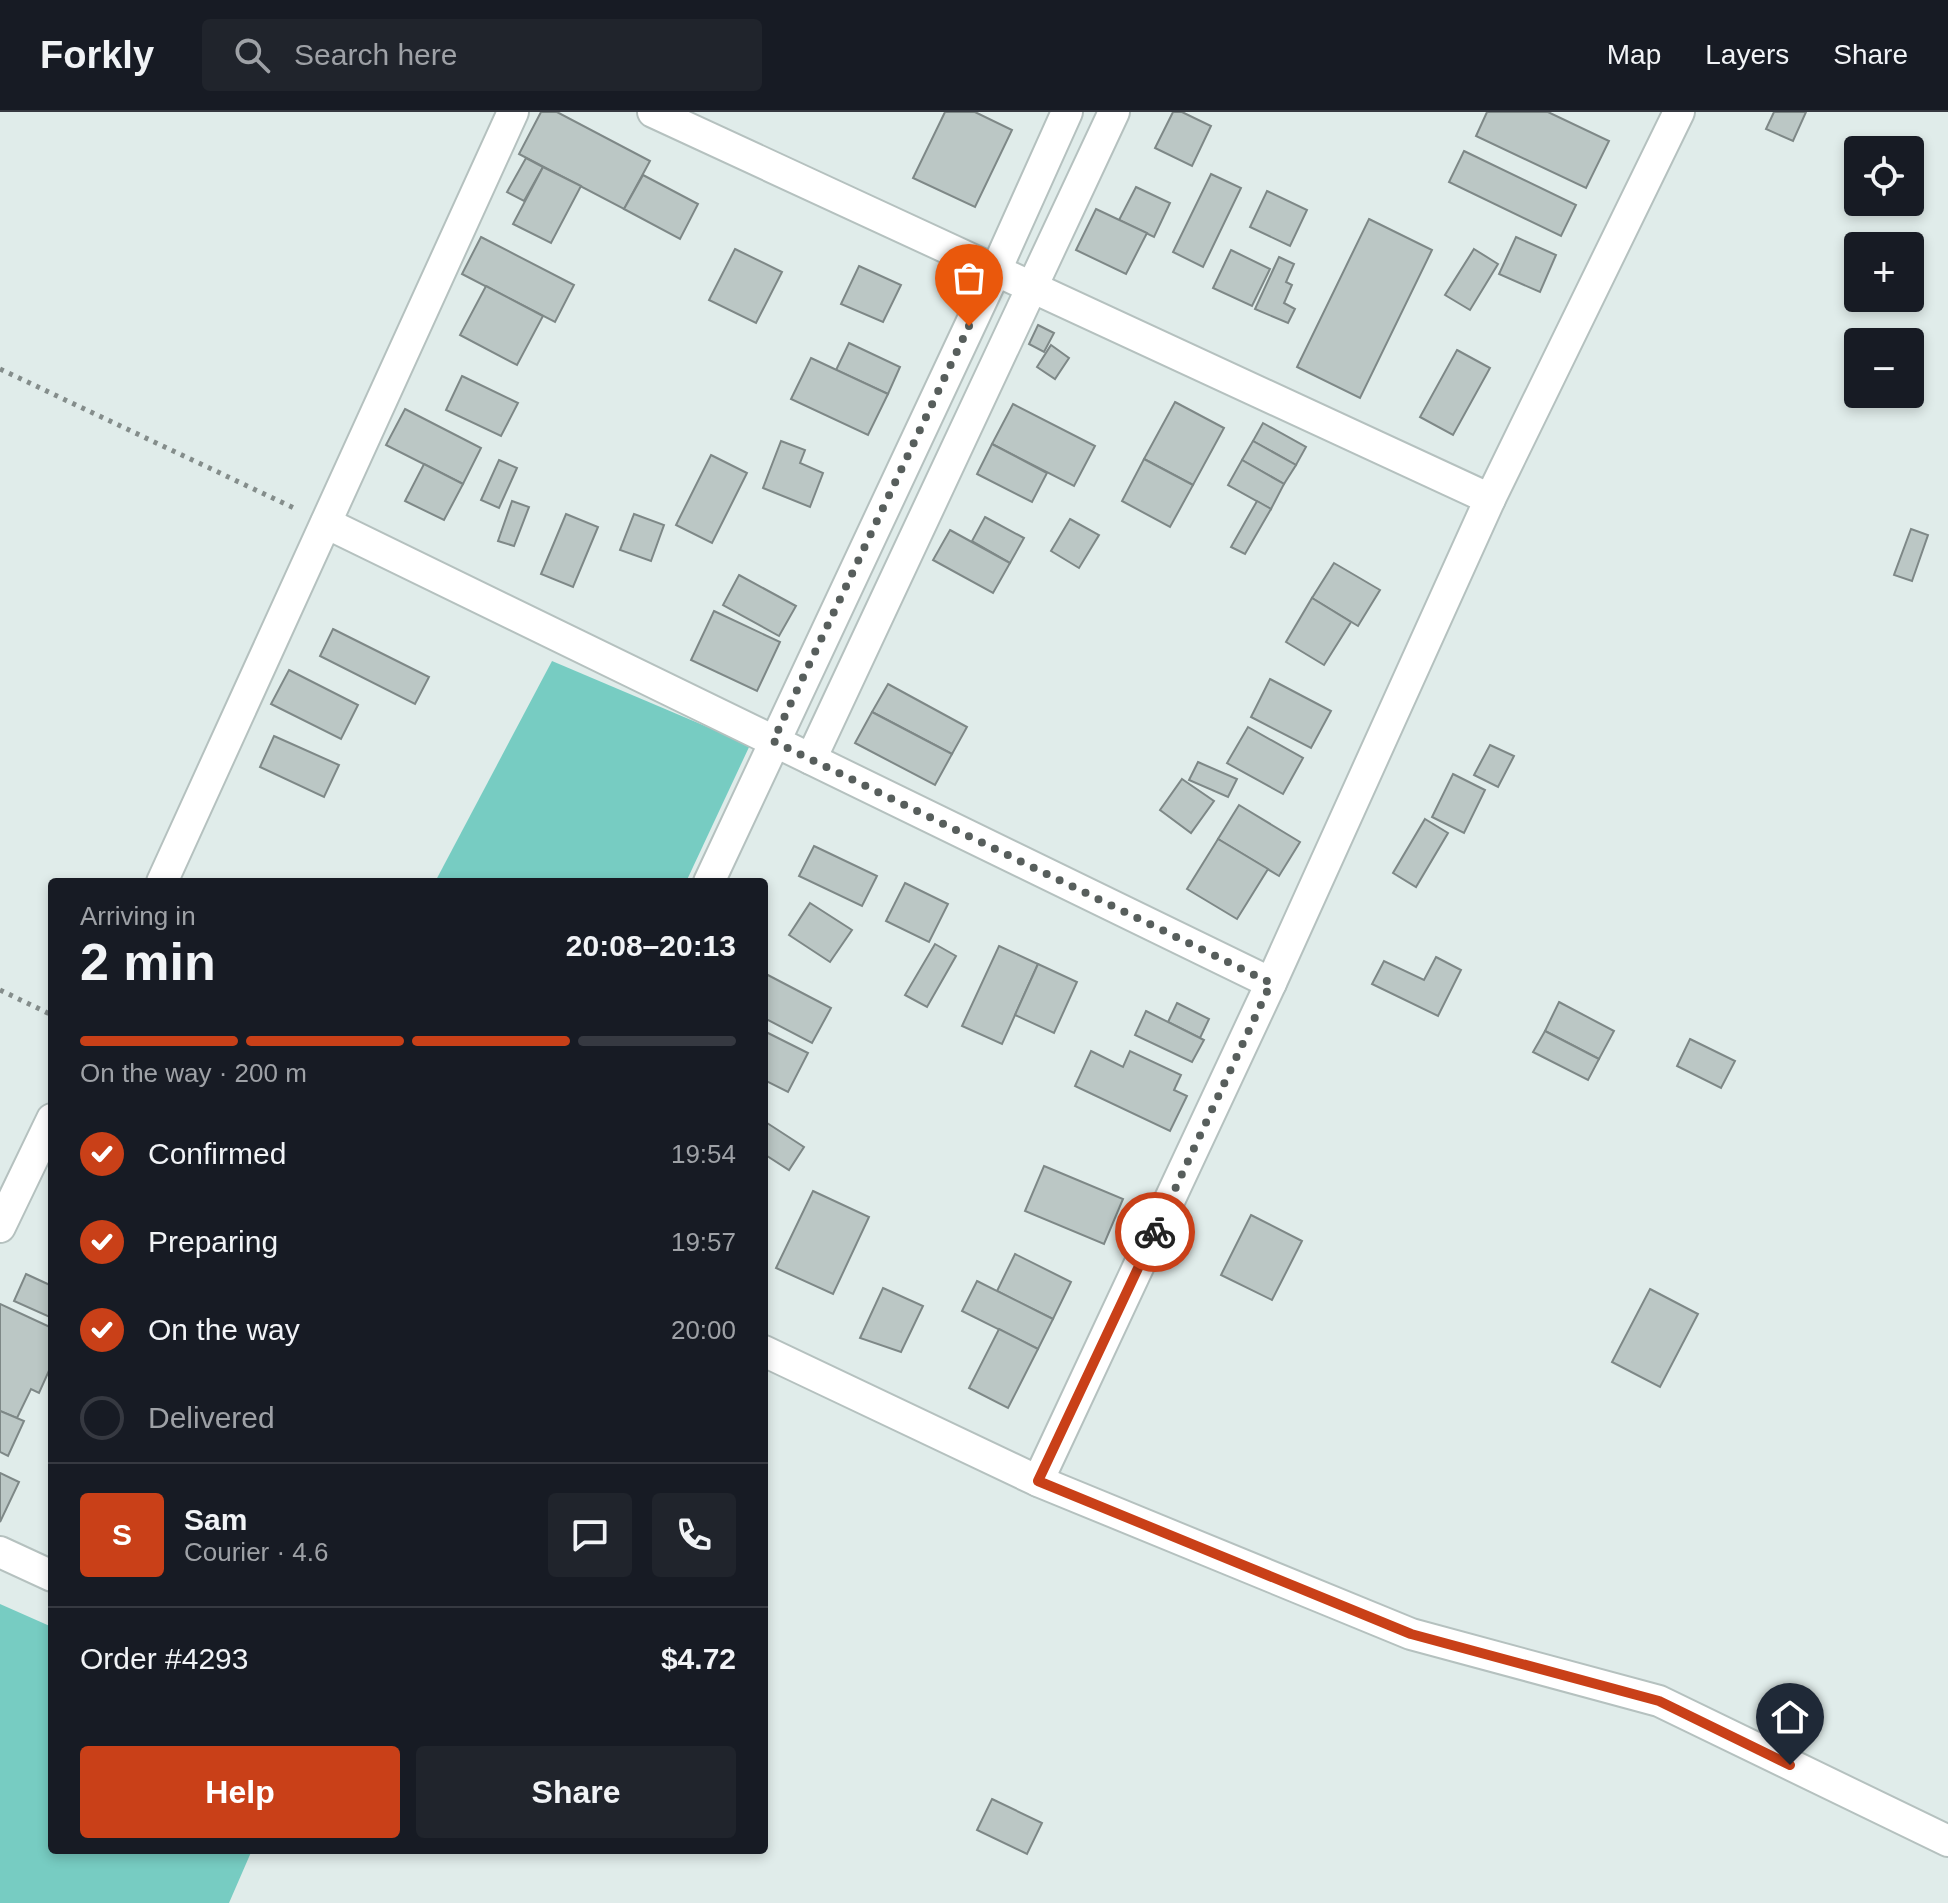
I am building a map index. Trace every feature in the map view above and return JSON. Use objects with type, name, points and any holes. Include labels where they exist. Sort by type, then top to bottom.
[{"type":"street","points":[[164,878],[513,112]]},
{"type":"street","points":[[653,112],[1490,499]]},
{"type":"street","points":[[711,878],[1067,112]]},
{"type":"street","points":[[811,759],[1114,112]]},
{"type":"street","points":[[1038,1481],[1271,983],[1490,499],[1679,112]]},
{"type":"street","points":[[326,523],[1271,983]]},
{"type":"street","points":[[0,1227],[48,1127]]},
{"type":"street","points":[[768,1353],[1038,1481],[1411,1634],[1659,1701],[1948,1841]]},
{"type":"street","points":[[0,1552],[48,1574]]},
{"type":"path","points":[[0,369],[326,523]]},
{"type":"path","points":[[0,990],[48,1013]]},
{"type":"shaded area","points":[[552,661],[750,745],[688,878],[437,878]]},
{"type":"shaded area","points":[[0,1604],[48,1625],[48,1854],[250,1854],[229,1903],[0,1903]]},
{"type":"building","points":[[541,112],[557,112],[650,161],[624,209],[519,154]]},
{"type":"building","points":[[945,112],[975,112],[1012,130],[975,207],[913,178]]},
{"type":"building","points":[[1173,112],[1182,112],[1211,126],[1192,166],[1155,148]]},
{"type":"building","points":[[1487,112],[1548,112],[1609,141],[1586,188],[1476,136]]},
{"type":"building","points":[[1774,112],[1806,112],[1793,141],[1766,129]]},
{"type":"building","points":[[1464,151],[1576,205],[1561,236],[1449,182]]},
{"type":"building","points":[[526,158],[543,167],[524,201],[507,192]]},
{"type":"building","points":[[543,167],[581,186],[551,243],[513,224]]},
{"type":"building","points":[[1211,174],[1241,188],[1203,267],[1173,252]]},
{"type":"building","points":[[643,175],[698,204],[680,239],[624,209]]},
{"type":"building","points":[[1136,187],[1170,203],[1154,237],[1119,220]]},
{"type":"building","points":[[1267,191],[1307,210],[1290,246],[1250,227]]},
{"type":"building","points":[[1096,209],[1147,233],[1126,274],[1076,250]]},
{"type":"building","points":[[1369,219],[1432,250],[1360,398],[1297,367]]},
{"type":"building","points":[[481,237],[574,285],[555,322],[462,274]]},
{"type":"building","points":[[1516,237],[1556,255],[1540,292],[1499,274]]},
{"type":"building","points":[[735,249],[782,272],[756,323],[709,300]]},
{"type":"building","points":[[1474,249],[1498,264],[1470,310],[1445,295]]},
{"type":"building","points":[[1231,250],[1270,269],[1252,306],[1213,288]]},
{"type":"building","points":[[1279,257],[1294,264],[1286,282],[1292,285],[1284,303],[1295,309],[1288,323],[1255,309]]},
{"type":"building","points":[[859,266],[901,285],[883,322],[841,304]]},
{"type":"building","points":[[486,286],[543,316],[517,365],[460,335]]},
{"type":"building","points":[[1038,325],[1054,333],[1044,352],[1029,344]]},
{"type":"building","points":[[849,343],[900,367],[888,394],[836,370]]},
{"type":"building","points":[[1051,345],[1069,358],[1055,379],[1037,367]]},
{"type":"building","points":[[1457,350],[1490,368],[1453,435],[1420,417]]},
{"type":"building","points":[[811,358],[888,394],[868,435],[791,399]]},
{"type":"building","points":[[462,376],[518,403],[501,436],[446,410]]},
{"type":"building","points":[[1175,402],[1224,428],[1193,485],[1144,459]]},
{"type":"building","points":[[1013,404],[1095,446],[1074,486],[992,444]]},
{"type":"building","points":[[405,409],[481,448],[463,484],[386,445]]},
{"type":"building","points":[[1263,423],[1306,447],[1296,465],[1253,441]]},
{"type":"building","points":[[781,441],[805,450],[800,463],[823,473],[810,507],[763,488]]},
{"type":"building","points":[[1253,441],[1296,465],[1284,484],[1242,460]]},
{"type":"building","points":[[992,444],[1047,473],[1032,502],[977,474]]},
{"type":"building","points":[[711,455],[747,473],[712,543],[676,525]]},
{"type":"building","points":[[1144,459],[1193,485],[1170,527],[1122,501]]},
{"type":"building","points":[[499,460],[517,468],[499,508],[481,500]]},
{"type":"building","points":[[1242,460],[1284,484],[1271,509],[1228,485]]},
{"type":"building","points":[[424,464],[463,484],[444,520],[405,501]]},
{"type":"building","points":[[512,501],[529,507],[514,546],[498,541]]},
{"type":"building","points":[[1257,501],[1271,509],[1245,554],[1231,547]]},
{"type":"building","points":[[566,514],[598,527],[573,587],[541,574]]},
{"type":"building","points":[[634,514],[664,525],[651,561],[620,550]]},
{"type":"building","points":[[985,517],[1024,538],[1010,563],[972,541]]},
{"type":"building","points":[[1070,519],[1099,535],[1079,568],[1051,551]]},
{"type":"building","points":[[1911,529],[1928,535],[1912,581],[1894,575]]},
{"type":"building","points":[[950,530],[1010,563],[993,593],[933,560]]},
{"type":"building","points":[[1334,563],[1380,590],[1358,626],[1312,598]]},
{"type":"building","points":[[739,575],[796,606],[779,636],[723,605]]},
{"type":"building","points":[[1312,598],[1351,622],[1324,665],[1286,642]]},
{"type":"building","points":[[714,611],[780,642],[757,691],[691,660]]},
{"type":"building","points":[[333,629],[429,677],[415,704],[320,656]]},
{"type":"building","points":[[289,670],[358,705],[341,739],[271,704]]},
{"type":"building","points":[[1270,679],[1331,711],[1311,748],[1251,717]]},
{"type":"building","points":[[888,684],[967,727],[952,754],[872,712]]},
{"type":"building","points":[[872,712],[952,754],[935,785],[855,743]]},
{"type":"building","points":[[1248,727],[1303,758],[1283,794],[1227,763]]},
{"type":"building","points":[[274,736],[339,765],[324,797],[260,767]]},
{"type":"building","points":[[1490,745],[1514,756],[1498,787],[1474,775]]},
{"type":"building","points":[[1198,762],[1237,779],[1228,797],[1189,780]]},
{"type":"building","points":[[1453,774],[1485,790],[1464,833],[1432,817]]},
{"type":"building","points":[[1182,779],[1214,801],[1191,833],[1160,810]]},
{"type":"building","points":[[1239,805],[1300,842],[1279,876],[1218,839]]},
{"type":"building","points":[[1425,819],[1448,833],[1416,887],[1393,873]]},
{"type":"building","points":[[1218,839],[1268,869],[1237,919],[1187,889]]},
{"type":"building","points":[[814,846],[877,876],[862,906],[799,876]]},
{"type":"building","points":[[905,883],[948,904],[929,942],[886,921]]},
{"type":"building","points":[[810,903],[852,930],[830,962],[789,935]]},
{"type":"building","points":[[935,944],[956,956],[927,1007],[905,995]]},
{"type":"building","points":[[999,946],[1038,964],[1002,1044],[962,1026]]},
{"type":"building","points":[[1436,957],[1461,970],[1438,1016],[1372,984],[1384,961],[1424,980]]},
{"type":"building","points":[[1038,964],[1077,982],[1054,1033],[1015,1015]]},
{"type":"building","points":[[768,975],[831,1008],[812,1043],[768,1020]]},
{"type":"building","points":[[1559,1002],[1614,1031],[1599,1059],[1545,1031]]},
{"type":"building","points":[[1177,1003],[1209,1019],[1200,1038],[1168,1022]]},
{"type":"building","points":[[1146,1011],[1204,1040],[1192,1062],[1135,1035]]},
{"type":"building","points":[[1545,1031],[1599,1059],[1588,1080],[1533,1052]]},
{"type":"building","points":[[768,1033],[808,1053],[788,1092],[768,1082]]},
{"type":"building","points":[[1690,1039],[1735,1061],[1721,1088],[1677,1066]]},
{"type":"building","points":[[1091,1051],[1123,1067],[1130,1051],[1181,1075],[1174,1090],[1187,1096],[1170,1131],[1075,1086]]},
{"type":"building","points":[[768,1124],[804,1147],[789,1170],[768,1157]]},
{"type":"building","points":[[1044,1166],[1123,1199],[1104,1244],[1025,1211]]},
{"type":"building","points":[[813,1191],[869,1217],[833,1294],[776,1268]]},
{"type":"building","points":[[1251,1215],[1302,1241],[1272,1300],[1221,1275]]},
{"type":"building","points":[[1015,1254],[1071,1282],[1053,1319],[997,1291]]},
{"type":"building","points":[[26,1274],[48,1284],[48,1316],[14,1301]]},
{"type":"building","points":[[977,1281],[1053,1319],[1038,1349],[962,1311]]},
{"type":"building","points":[[883,1288],[923,1306],[901,1352],[860,1338]]},
{"type":"building","points":[[1650,1289],[1698,1314],[1660,1387],[1612,1362]]},
{"type":"building","points":[[0,1304],[48,1326],[48,1373],[39,1393],[31,1389],[17,1418],[0,1411]]},
{"type":"building","points":[[999,1329],[1038,1349],[1008,1408],[969,1388]]},
{"type":"building","points":[[0,1411],[24,1421],[8,1456],[0,1452]]},
{"type":"building","points":[[0,1473],[19,1482],[0,1522]]},
{"type":"building","points":[[992,1799],[1042,1823],[1027,1854],[977,1830]]},
{"type":"way so far","points":[[969,326],[773,741],[1271,983],[1155,1232]]},
{"type":"route","points":[[1155,1232],[1038,1481],[1411,1634],[1659,1701],[1790,1765]]}]
